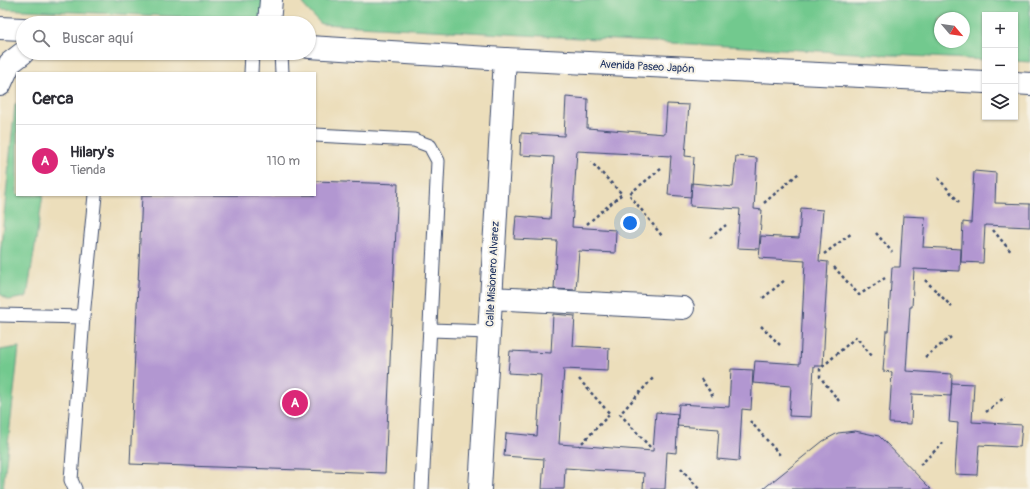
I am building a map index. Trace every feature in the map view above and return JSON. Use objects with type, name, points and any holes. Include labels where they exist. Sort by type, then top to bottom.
[{"type":"main road","points":[[270,16],[271,0]]},
{"type":"main road","points":[[0,28],[16,29]]},
{"type":"main road","name":"Avenida Paseo Japón","points":[[316,47],[504,59],[982,82]]},
{"type":"main road","points":[[0,85],[10,63],[16,58]]},
{"type":"main road","name":"Calle Misionero Alvarez","points":[[480,489],[504,59]]},
{"type":"main road","points":[[1018,84],[1030,84]]},
{"type":"main road","points":[[491,298],[683,308]]},
{"type":"lane","points":[[251,72],[252,60]]},
{"type":"lane","points":[[281,60],[282,72]]},
{"type":"lane","points":[[316,135],[414,140],[430,146],[438,161],[431,330],[422,489]]},
{"type":"lane","points":[[75,489],[71,480],[82,317],[95,196]]},
{"type":"lane","points":[[0,315],[82,317]]},
{"type":"lane","points":[[431,330],[489,332]]},
{"type":"path","points":[[587,224],[622,194],[591,162]]},
{"type":"path","points":[[661,169],[629,194],[662,236]]},
{"type":"path","points":[[764,203],[799,173]]},
{"type":"path","points":[[938,178],[960,202]]},
{"type":"path","points":[[710,238],[726,225]]},
{"type":"path","points":[[993,230],[1012,253]]},
{"type":"path","points":[[824,254],[852,233]]},
{"type":"path","points":[[876,233],[892,252]]},
{"type":"path","points":[[834,267],[859,295],[885,278]]},
{"type":"path","points":[[763,298],[785,280]]},
{"type":"path","points":[[925,280],[952,307]]},
{"type":"path","points":[[761,326],[780,345]]},
{"type":"path","points":[[839,401],[820,377],[820,369],[856,337],[872,356]]},
{"type":"path","points":[[925,357],[950,338]]},
{"type":"path","points":[[650,447],[620,414],[654,377]]},
{"type":"path","points":[[579,378],[610,414],[579,446]]},
{"type":"path","points":[[701,379],[713,396]]},
{"type":"path","points":[[986,412],[1005,396]]},
{"type":"path","points":[[750,421],[780,455]]},
{"type":"path","points":[[920,465],[943,444]]},
{"type":"path","points":[[680,468],[699,489]]},
{"type":"green space","points":[[0,0],[265,0],[263,16],[167,16],[0,9]]},
{"type":"green space","points":[[303,0],[1030,0],[1030,62],[1018,61],[1018,12],[982,12],[982,60],[321,24],[316,19],[316,16],[313,16],[304,6]]},
{"type":"green space","points":[[15,104],[16,196],[43,196],[27,297],[9,300],[0,294],[0,256]]},
{"type":"green space","points":[[19,347],[3,489],[0,489],[0,350]]},
{"type":"building","points":[[566,97],[588,99],[587,128],[665,134],[667,104],[689,105],[685,156],[694,157],[691,197],[668,195],[671,156],[577,151],[572,227],[616,230],[615,253],[579,251],[576,290],[554,289],[557,241],[514,239],[516,216],[550,219],[554,157],[520,155],[521,133],[564,136]]},
{"type":"building","points":[[736,156],[757,158],[754,209],[762,210],[759,249],[737,248],[740,209],[690,206],[692,183],[733,187]]},
{"type":"building","points":[[974,171],[996,173],[995,203],[1030,204],[1030,227],[985,225],[983,263],[961,262],[963,222],[971,223]]},
{"type":"building","points":[[316,181],[398,184],[385,473],[130,464],[142,196],[316,196]]},
{"type":"building","points":[[801,208],[823,210],[819,261],[828,262],[823,366],[814,366],[811,417],[789,416],[791,386],[753,383],[755,361],[800,364],[805,261],[759,258],[761,236],[799,238]]},
{"type":"building","points":[[903,216],[925,217],[923,247],[961,249],[960,271],[914,269],[906,371],[952,374],[951,396],[912,394],[911,424],[889,423],[892,372],[883,371],[886,331],[888,331],[892,267],[900,267]]},
{"type":"building","points":[[553,314],[575,316],[573,346],[609,348],[608,371],[564,369],[559,444],[653,451],[656,412],[678,414],[676,453],[667,452],[665,489],[643,489],[644,473],[565,468],[564,489],[542,489],[544,459],[504,456],[506,433],[537,436],[541,375],[508,373],[510,351],[551,353]]},
{"type":"building","points":[[731,369],[753,370],[751,410],[742,409],[739,461],[717,459],[719,429],[677,426],[679,404],[729,407]]},
{"type":"building","points":[[952,383],[974,384],[972,422],[1022,425],[1020,447],[979,445],[977,475],[955,474],[958,423],[949,422]]},
{"type":"building","points":[[855,431],[879,436],[931,489],[763,489],[823,441],[838,433]]},
{"type":"place","name":"Hilary's","points":[[295,403]]}]
